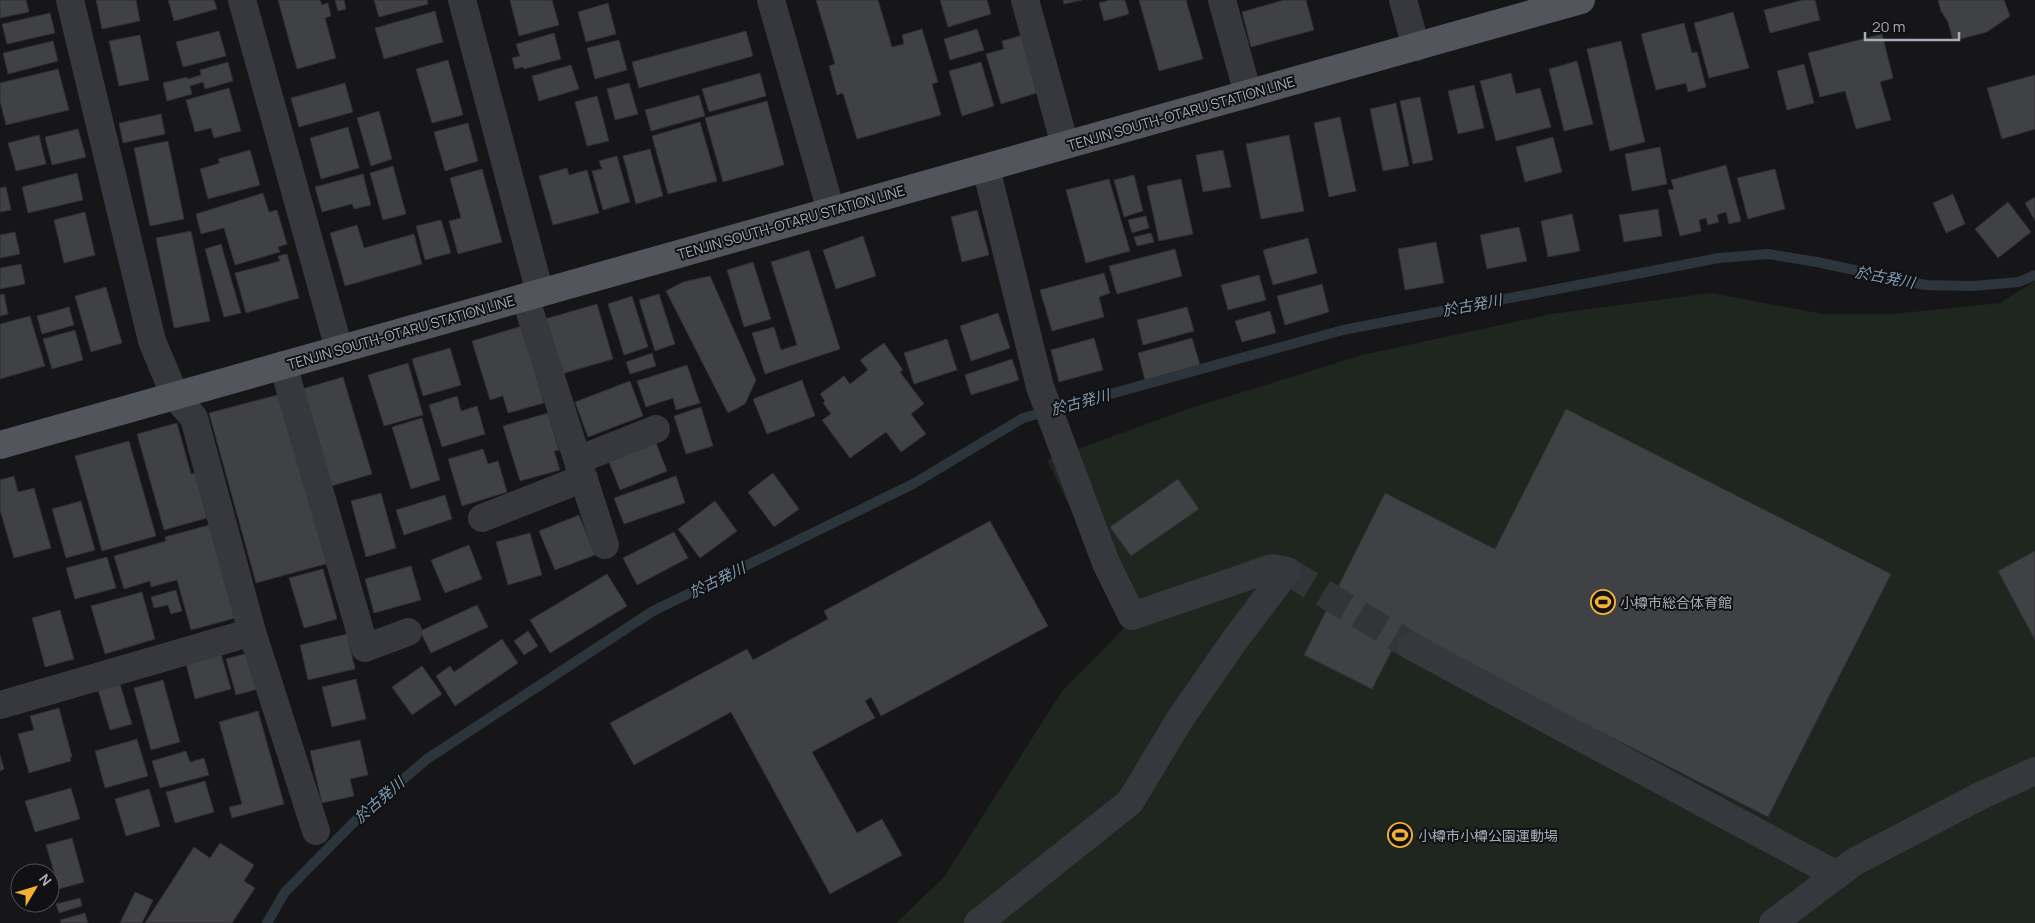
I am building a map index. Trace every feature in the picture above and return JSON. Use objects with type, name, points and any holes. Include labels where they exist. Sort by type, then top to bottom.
[{"type":"main road","name":"TENJIN SOUTH-OTARU STATION LINE","points":[[0,445],[1582,0]]},
{"type":"street","points":[[70,0],[152,340],[175,396],[194,418],[252,632],[316,831]]},
{"type":"street","points":[[242,0],[339,350]]},
{"type":"street","points":[[462,0],[532,295],[581,469],[606,545]]},
{"type":"street","points":[[771,0],[831,211]]},
{"type":"street","points":[[1025,0],[1065,145]]},
{"type":"street","points":[[1222,0],[1248,94]]},
{"type":"street","points":[[1403,0],[1416,47]]},
{"type":"street","points":[[978,923],[1130,802],[1180,719],[1234,641],[1288,571],[1272,568],[1132,616],[1106,563],[1040,387],[986,168]]},
{"type":"street","points":[[283,365],[365,648],[408,632]]},
{"type":"street","points":[[482,518],[656,429]]},
{"type":"street","points":[[0,705],[252,632]]},
{"type":"street","points":[[1411,646],[1837,875]]},
{"type":"street","points":[[1773,923],[1854,862],[1969,801],[2035,771]]},
{"type":"shaded area","points":[[2035,281],[2035,923],[896,923],[944,877],[1062,691],[1127,625],[1047,460],[1191,408],[1362,355],[1551,314],[1711,293],[1823,314],[1893,314],[2000,303]]},
{"type":"building","points":[[0,0],[26,0],[29,12],[0,18]]},
{"type":"building","points":[[96,0],[136,0],[140,21],[102,29]]},
{"type":"building","points":[[168,0],[214,0],[217,9],[174,21]]},
{"type":"building","points":[[278,0],[320,0],[322,5],[328,3],[331,16],[325,18],[336,58],[297,69]]},
{"type":"building","points":[[335,0],[344,0],[346,9],[338,11]]},
{"type":"building","points":[[374,0],[427,0],[428,4],[379,17]]},
{"type":"building","points":[[510,0],[552,0],[559,25],[519,36]]},
{"type":"building","points":[[816,0],[878,0],[892,47],[904,44],[902,35],[922,29],[938,82],[932,84],[941,115],[857,139],[843,93],[837,95],[829,66],[835,64]]},
{"type":"building","points":[[940,0],[987,0],[991,14],[948,27]]},
{"type":"building","points":[[1063,0],[1082,0],[1064,4]]},
{"type":"building","points":[[1110,0],[1125,0],[1129,14],[1104,21],[1099,3]]},
{"type":"building","points":[[1139,0],[1186,0],[1203,59],[1159,71]]},
{"type":"building","points":[[1284,0],[1306,0],[1314,30],[1251,47],[1242,12]]},
{"type":"building","points":[[1803,0],[1815,0],[1820,20],[1770,33],[1764,10]]},
{"type":"building","points":[[1938,0],[2004,0],[2010,16],[1987,32],[1953,41],[1948,22],[1941,11]]},
{"type":"building","points":[[608,3],[616,34],[586,42],[578,12]]},
{"type":"building","points":[[435,11],[443,42],[384,59],[375,28]]},
{"type":"building","points":[[1733,12],[1749,68],[1709,78],[1694,23]]},
{"type":"building","points":[[50,13],[55,33],[7,44],[2,24]]},
{"type":"building","points":[[1684,23],[1692,53],[1697,52],[1706,87],[1688,92],[1686,83],[1656,90],[1641,34]]},
{"type":"building","points":[[977,29],[984,50],[950,60],[944,39]]},
{"type":"building","points":[[219,31],[226,56],[183,67],[176,42]]},
{"type":"building","points":[[746,31],[753,56],[639,88],[632,62]]},
{"type":"building","points":[[554,33],[561,59],[524,69],[523,67],[515,69],[512,58],[520,56],[516,44]]},
{"type":"building","points":[[1882,34],[1893,78],[1880,82],[1891,120],[1856,129],[1845,91],[1820,97],[1808,53]]},
{"type":"building","points":[[140,35],[149,80],[119,86],[109,41]]},
{"type":"building","points":[[1023,35],[1040,92],[1001,104],[986,54],[1004,49],[1002,41]]},
{"type":"building","points":[[619,40],[627,70],[595,79],[587,48]]},
{"type":"building","points":[[53,41],[58,61],[8,74],[3,53]]},
{"type":"building","points":[[1621,41],[1645,142],[1610,151],[1587,49]]},
{"type":"building","points":[[448,60],[463,115],[432,123],[416,69]]},
{"type":"building","points":[[1577,61],[1593,124],[1564,131],[1549,69]]},
{"type":"building","points":[[228,62],[233,81],[205,89],[203,82],[190,86],[192,94],[167,101],[163,83],[201,75],[200,70]]},
{"type":"building","points":[[981,62],[994,106],[962,116],[949,71]]},
{"type":"building","points":[[1804,64],[1814,103],[1787,110],[1777,71]]},
{"type":"building","points":[[571,65],[579,89],[539,101],[532,76]]},
{"type":"building","points":[[58,69],[69,110],[6,125],[0,101],[0,83]]},
{"type":"building","points":[[760,73],[766,96],[709,112],[702,89]]},
{"type":"building","points":[[1511,73],[1516,94],[1540,88],[1551,127],[1496,141],[1480,81]]},
{"type":"building","points":[[2035,75],[2035,129],[2002,139],[1987,88]]},
{"type":"building","points":[[345,83],[353,112],[299,127],[291,98]]},
{"type":"building","points":[[629,83],[638,114],[615,120],[607,89]]},
{"type":"building","points":[[1474,85],[1484,128],[1458,134],[1448,91]]},
{"type":"building","points":[[229,88],[241,131],[214,138],[211,128],[195,132],[186,100]]},
{"type":"building","points":[[699,95],[705,116],[651,131],[645,110]]},
{"type":"building","points":[[597,96],[609,141],[587,146],[575,102]]},
{"type":"building","points":[[1420,97],[1433,160],[1413,164],[1400,101]]},
{"type":"building","points":[[767,101],[784,165],[723,182],[705,118]]},
{"type":"building","points":[[1396,103],[1409,166],[1383,171],[1370,109]]},
{"type":"building","points":[[379,111],[392,159],[371,166],[357,118]]},
{"type":"building","points":[[161,114],[165,134],[123,143],[119,123]]},
{"type":"building","points":[[1340,117],[1356,191],[1329,197],[1314,123]]},
{"type":"building","points":[[700,122],[717,181],[668,194],[652,136]]},
{"type":"building","points":[[468,123],[478,161],[445,171],[434,132]]},
{"type":"building","points":[[348,127],[359,168],[321,179],[310,138]]},
{"type":"building","points":[[78,129],[86,157],[52,165],[45,137]]},
{"type":"building","points":[[39,135],[46,164],[16,171],[8,143]]},
{"type":"building","points":[[1289,135],[1304,211],[1261,219],[1246,144]]},
{"type":"building","points":[[1553,137],[1562,172],[1525,182],[1516,147]]},
{"type":"building","points":[[168,141],[184,219],[150,226],[134,148]]},
{"type":"building","points":[[1660,147],[1667,184],[1632,191],[1625,154]]},
{"type":"building","points":[[650,149],[663,196],[636,204],[623,156]]},
{"type":"building","points":[[250,150],[260,185],[208,199],[200,169],[220,163],[218,159]]},
{"type":"building","points":[[1223,150],[1231,187],[1203,192],[1196,155]]},
{"type":"building","points":[[617,156],[630,202],[603,210],[592,171],[602,169],[599,161]]},
{"type":"building","points":[[1726,165],[1741,221],[1729,224],[1726,212],[1717,215],[1719,222],[1708,225],[1706,218],[1699,220],[1701,231],[1680,236],[1668,190],[1674,189],[1671,180]]},
{"type":"building","points":[[393,166],[406,214],[383,220],[370,173]]},
{"type":"building","points":[[567,168],[569,175],[587,170],[599,213],[553,225],[539,176]]},
{"type":"building","points":[[482,169],[502,242],[458,254],[449,221],[461,218],[450,178]]},
{"type":"building","points":[[1775,169],[1785,209],[1748,219],[1737,178]]},
{"type":"building","points":[[77,173],[83,200],[28,213],[22,187]]},
{"type":"building","points":[[363,174],[371,205],[354,209],[352,204],[322,212],[315,187]]},
{"type":"building","points":[[1134,175],[1143,211],[1124,217],[1114,180]]},
{"type":"building","points":[[1109,179],[1130,251],[1086,263],[1066,190]]},
{"type":"building","points":[[1181,179],[1193,234],[1159,241],[1147,186]]},
{"type":"building","points":[[6,187],[11,210],[0,212],[0,188]]},
{"type":"building","points":[[263,193],[269,212],[277,210],[287,244],[278,247],[280,252],[235,265],[224,228],[201,234],[196,214]]},
{"type":"building","points":[[1953,194],[1965,224],[1946,233],[1933,203]]},
{"type":"building","points":[[2035,197],[2035,221],[2025,203]]},
{"type":"building","points":[[2008,202],[2031,232],[1998,258],[1975,229]]},
{"type":"building","points":[[1658,209],[1662,236],[1624,242],[1619,215]]},
{"type":"building","points":[[977,210],[989,255],[962,262],[951,217]]},
{"type":"building","points":[[85,212],[95,255],[64,263],[54,220]]},
{"type":"building","points":[[1572,214],[1580,251],[1548,257],[1541,221]]},
{"type":"building","points":[[1146,216],[1149,228],[1132,233],[1128,220]]},
{"type":"building","points":[[441,220],[451,253],[425,260],[416,226]]},
{"type":"building","points":[[357,225],[364,248],[414,234],[422,264],[345,286],[330,233]]},
{"type":"building","points":[[1519,227],[1527,261],[1487,269],[1480,235]]},
{"type":"building","points":[[191,231],[210,321],[174,328],[156,238]]},
{"type":"building","points":[[15,232],[20,254],[0,258],[0,235]]},
{"type":"building","points":[[1151,233],[1154,242],[1137,246],[1134,237]]},
{"type":"building","points":[[863,236],[876,276],[836,289],[823,250]]},
{"type":"building","points":[[1308,238],[1317,273],[1273,285],[1263,250]]},
{"type":"building","points":[[1436,242],[1444,283],[1405,290],[1398,249]]},
{"type":"building","points":[[221,244],[241,313],[224,317],[205,249]]},
{"type":"building","points":[[1175,249],[1182,276],[1117,294],[1109,266]]},
{"type":"building","points":[[809,250],[840,349],[765,374],[752,333],[774,327],[781,350],[797,345],[771,262]]},
{"type":"building","points":[[287,254],[299,298],[246,313],[235,273],[280,261],[278,256]]},
{"type":"building","points":[[753,262],[771,319],[744,327],[727,270]]},
{"type":"building","points":[[21,264],[25,284],[0,289],[0,268]]},
{"type":"building","points":[[1104,273],[1110,293],[1099,297],[1104,317],[1052,331],[1040,290]]},
{"type":"building","points":[[1259,275],[1266,300],[1228,310],[1221,285]]},
{"type":"building","points":[[710,276],[756,380],[745,404],[728,413],[666,291],[683,282]]},
{"type":"building","points":[[1322,284],[1329,312],[1285,325],[1277,296]]},
{"type":"building","points":[[106,287],[122,343],[91,352],[75,296]]},
{"type":"building","points":[[4,294],[8,314],[0,316],[0,295]]},
{"type":"building","points":[[659,294],[675,344],[655,351],[639,300]]},
{"type":"building","points":[[632,296],[648,347],[624,355],[608,304]]},
{"type":"building","points":[[597,304],[613,359],[561,374],[545,319]]},
{"type":"building","points":[[69,307],[74,325],[42,334],[37,316]]},
{"type":"building","points":[[1187,307],[1194,331],[1143,345],[1137,320]]},
{"type":"building","points":[[1270,311],[1276,333],[1242,342],[1235,321]]},
{"type":"building","points":[[998,313],[1010,348],[971,361],[960,326]]},
{"type":"building","points":[[30,316],[45,366],[0,379],[0,324]]},
{"type":"building","points":[[522,326],[544,403],[508,413],[503,396],[490,400],[472,341]]},
{"type":"building","points":[[75,330],[83,360],[52,369],[43,339]]},
{"type":"building","points":[[1094,338],[1103,370],[1059,382],[1051,350]]},
{"type":"building","points":[[1192,338],[1200,365],[1145,380],[1138,353]]},
{"type":"building","points":[[947,339],[957,370],[914,384],[904,353]]},
{"type":"building","points":[[884,343],[903,370],[900,372],[924,404],[911,414],[926,434],[901,452],[886,432],[850,458],[822,420],[831,414],[823,403],[825,401],[820,394],[844,376],[850,384],[868,370],[860,360]]},
{"type":"building","points":[[450,348],[461,385],[423,396],[412,359]]},
{"type":"building","points":[[652,353],[656,366],[630,374],[626,362]]},
{"type":"building","points":[[1012,359],[1019,380],[971,395],[965,375]]},
{"type":"building","points":[[408,363],[423,415],[384,426],[368,375]]},
{"type":"building","points":[[687,365],[700,403],[676,410],[673,398],[646,407],[637,381]]},
{"type":"building","points":[[343,377],[372,474],[328,487],[299,390]]},
{"type":"building","points":[[802,380],[815,416],[767,434],[753,399]]},
{"type":"building","points":[[630,381],[643,416],[588,437],[575,402]]},
{"type":"building","points":[[281,394],[329,563],[256,583],[209,413]]},
{"type":"building","points":[[457,396],[461,411],[477,406],[485,434],[442,447],[429,405]]},
{"type":"building","points":[[701,407],[713,446],[686,454],[674,416]]},
{"type":"building","name":"小樽市総合体育館","points":[[1566,409],[1891,574],[1768,817],[1402,631],[1372,689],[1304,655],[1385,493],[1495,549]]},
{"type":"building","points":[[548,413],[559,450],[554,451],[560,470],[520,481],[503,426]]},
{"type":"building","points":[[422,418],[440,480],[411,489],[392,427]]},
{"type":"building","points":[[177,423],[191,474],[195,473],[207,518],[164,530],[137,434]]},
{"type":"building","points":[[129,441],[156,536],[102,551],[75,456]]},
{"type":"building","points":[[656,443],[667,471],[620,490],[609,462]]},
{"type":"building","points":[[483,449],[488,464],[498,461],[507,492],[462,506],[448,459]]},
{"type":"building","points":[[773,473],[799,509],[774,527],[748,492]]},
{"type":"building","points":[[14,476],[18,492],[34,488],[51,548],[14,558],[0,510],[0,480]]},
{"type":"building","points":[[676,476],[685,503],[624,524],[614,498]]},
{"type":"building","points":[[1178,479],[1199,509],[1131,556],[1110,527]]},
{"type":"building","points":[[381,493],[396,548],[366,557],[351,501]]},
{"type":"building","points":[[445,495],[452,519],[404,535],[396,510]]},
{"type":"building","points":[[81,501],[95,550],[66,558],[52,509]]},
{"type":"building","points":[[715,501],[737,531],[700,558],[678,529]]},
{"type":"building","points":[[579,515],[595,555],[555,570],[539,531]]},
{"type":"building","points":[[990,521],[1048,626],[881,716],[871,697],[865,701],[875,718],[812,752],[857,833],[882,819],[902,855],[830,894],[731,712],[634,765],[610,723],[747,649],[753,660],[828,619],[824,611]]},
{"type":"building","points":[[213,524],[239,617],[191,630],[177,580],[151,587],[150,581],[124,589],[114,556],[166,541],[165,537]]},
{"type":"building","points":[[674,532],[688,558],[637,585],[623,558]]},
{"type":"building","points":[[530,533],[542,575],[508,585],[496,542]]},
{"type":"building","points":[[469,545],[482,579],[445,593],[431,560]]},
{"type":"building","points":[[2035,551],[2035,640],[1998,571]]},
{"type":"building","points":[[107,557],[116,588],[75,599],[66,568]]},
{"type":"building","points":[[411,566],[421,600],[374,613],[365,579]]},
{"type":"building","points":[[323,569],[337,619],[304,628],[289,578]]},
{"type":"building","points":[[607,574],[627,606],[550,653],[530,620]]},
{"type":"building","points":[[176,590],[182,611],[171,614],[168,605],[154,608],[151,597]]},
{"type":"building","points":[[142,592],[155,639],[105,654],[91,606]]},
{"type":"building","points":[[477,605],[488,627],[431,653],[420,631]]},
{"type":"building","points":[[60,610],[74,659],[45,667],[32,618]]},
{"type":"building","points":[[528,631],[538,646],[524,655],[514,641]]},
{"type":"building","points":[[347,634],[355,669],[308,680],[300,645]]},
{"type":"building","points":[[502,639],[518,663],[455,706],[436,676],[450,666],[454,672]]},
{"type":"building","points":[[248,653],[258,689],[236,695],[226,659]]},
{"type":"building","points":[[221,654],[231,689],[195,699],[186,664]]},
{"type":"building","points":[[422,666],[442,694],[412,715],[392,687]]},
{"type":"building","points":[[356,679],[366,719],[332,727],[322,687]]},
{"type":"building","points":[[163,680],[180,742],[151,750],[134,688]]},
{"type":"building","points":[[120,684],[132,724],[110,730],[98,690]]},
{"type":"building","points":[[59,708],[72,757],[70,757],[71,761],[29,773],[18,734],[34,730],[30,716]]},
{"type":"building","points":[[258,711],[284,804],[232,818],[229,807],[242,804],[219,722]]},
{"type":"building","points":[[137,739],[148,776],[105,788],[95,751]]},
{"type":"building","points":[[360,740],[368,775],[350,779],[354,796],[322,803],[310,751]]},
{"type":"building","points":[[186,751],[190,762],[204,758],[209,775],[160,788],[152,761]]},
{"type":"building","points":[[0,755],[4,769],[0,771]]},
{"type":"building","points":[[205,781],[214,812],[175,823],[166,792]]},
{"type":"building","points":[[71,788],[80,819],[35,832],[25,801]]},
{"type":"building","points":[[149,789],[160,826],[126,836],[115,799]]},
{"type":"building","points":[[72,838],[84,882],[60,889],[60,863],[51,863],[46,845]]},
{"type":"building","points":[[220,843],[254,865],[244,881],[255,888],[232,923],[145,923],[194,847],[210,858]]},
{"type":"building","points":[[135,892],[153,900],[142,923],[120,923]]},
{"type":"building","points":[[80,898],[82,906],[60,913],[60,903]]},
{"type":"building","points":[[85,913],[88,923],[61,923],[60,920]]},
{"type":"waterway","name":"於古発川","points":[[267,923],[285,892],[359,817],[427,759],[653,611],[913,484],[1023,418],[1343,330],[1719,258],[1768,254],[1817,262],[1925,285],[1973,286],[2019,282],[2035,275]]},
{"type":"tunnel","points":[[1287,571],[1411,646]]},
{"type":"place","name":"小樽市総合体育館","points":[[1603,602]]},
{"type":"place","name":"小樽市小樽公園運動場","points":[[1400,835]]}]
